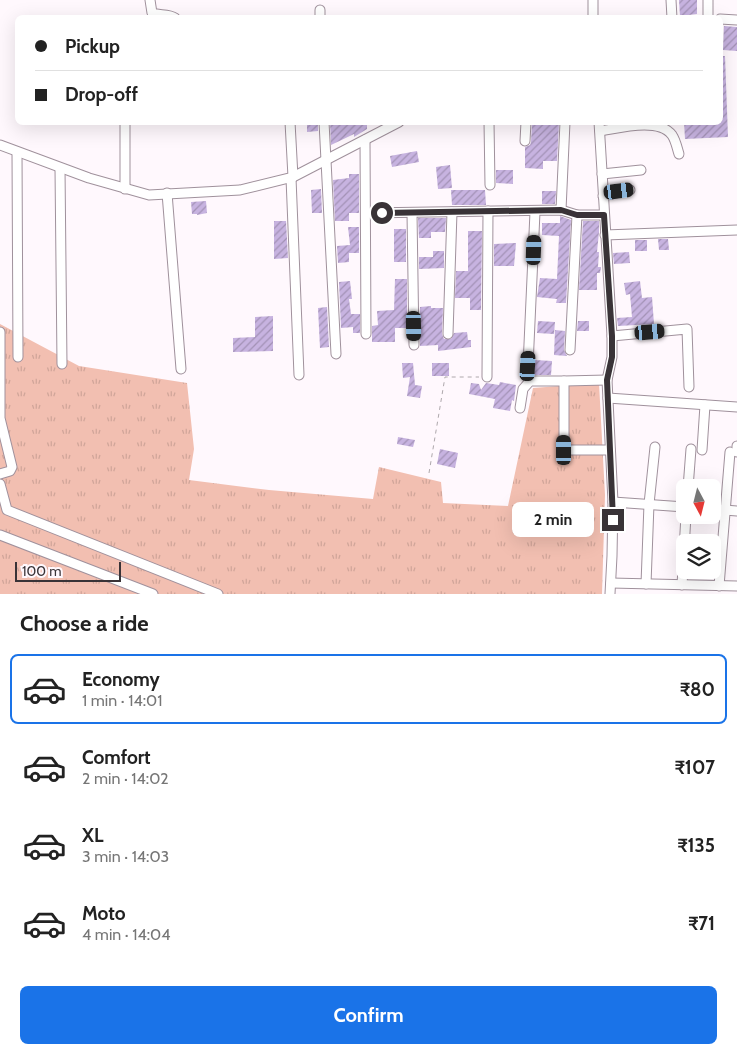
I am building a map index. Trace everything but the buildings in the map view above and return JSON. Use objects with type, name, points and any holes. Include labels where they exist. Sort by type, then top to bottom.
[{"type":"street","points":[[150,0],[152,13],[171,15]]},
{"type":"street","points":[[592,0],[593,15]]},
{"type":"street","points":[[671,0],[672,15]]},
{"type":"street","points":[[708,0],[708,15]]},
{"type":"street","points":[[723,19],[737,20]]},
{"type":"street","points":[[125,125],[125,189]]},
{"type":"street","points":[[290,125],[298,375]]},
{"type":"street","points":[[324,125],[336,354]]},
{"type":"street","points":[[0,145],[89,178],[148,195],[240,190],[292,178],[393,125]]},
{"type":"street","points":[[489,125],[490,185]]},
{"type":"street","points":[[526,125],[526,141]]},
{"type":"street","points":[[561,210],[566,125]]},
{"type":"street","points":[[610,594],[613,502],[607,380],[612,357],[612,336],[600,127],[652,125],[666,130],[672,135],[679,154]]},
{"type":"street","points":[[365,140],[366,334]]},
{"type":"street","points":[[17,152],[18,357]]},
{"type":"street","points":[[60,168],[62,364]]},
{"type":"street","points":[[602,174],[641,170]]},
{"type":"street","points":[[603,196],[630,190]]},
{"type":"street","points":[[167,193],[181,369]]},
{"type":"street","points":[[366,213],[535,212],[561,210],[577,215],[604,215]]},
{"type":"street","points":[[488,211],[488,377]]},
{"type":"street","points":[[448,334],[452,212]]},
{"type":"street","points":[[528,366],[535,212]]},
{"type":"street","points":[[412,213],[414,345]]},
{"type":"street","points":[[570,350],[577,215]]},
{"type":"street","points":[[605,235],[737,230]]},
{"type":"street","points":[[612,336],[688,329],[689,386]]},
{"type":"street","points":[[0,332],[0,418],[12,467],[10,471],[0,474]]},
{"type":"street","points":[[520,408],[523,389],[530,381],[607,380]]},
{"type":"street","points":[[564,381],[564,450],[610,450]]},
{"type":"street","points":[[608,398],[737,407]]},
{"type":"street","points":[[702,450],[705,405]]},
{"type":"street","points":[[646,584],[649,504],[655,447]]},
{"type":"street","points":[[689,479],[691,449]]},
{"type":"street","points":[[719,586],[724,510],[734,450]]},
{"type":"street","points":[[0,484],[3,507],[218,594]]},
{"type":"street","points":[[613,502],[676,506]]},
{"type":"street","points":[[721,510],[737,511]]},
{"type":"street","points":[[682,585],[685,524]]},
{"type":"street","points":[[0,536],[153,594]]},
{"type":"street","points":[[610,583],[737,586]]},
{"type":"path","points":[[429,473],[444,377],[488,377]]},
{"type":"green space","points":[[0,324],[79,366],[187,383],[194,449],[189,480],[269,490],[373,499],[379,467],[441,482],[443,503],[508,506],[533,388],[599,383],[605,495],[602,594],[0,594]]},
{"type":"route","points":[[382,213],[535,212],[561,210],[577,215],[604,215],[612,336],[612,357],[607,380],[613,520]]}]
